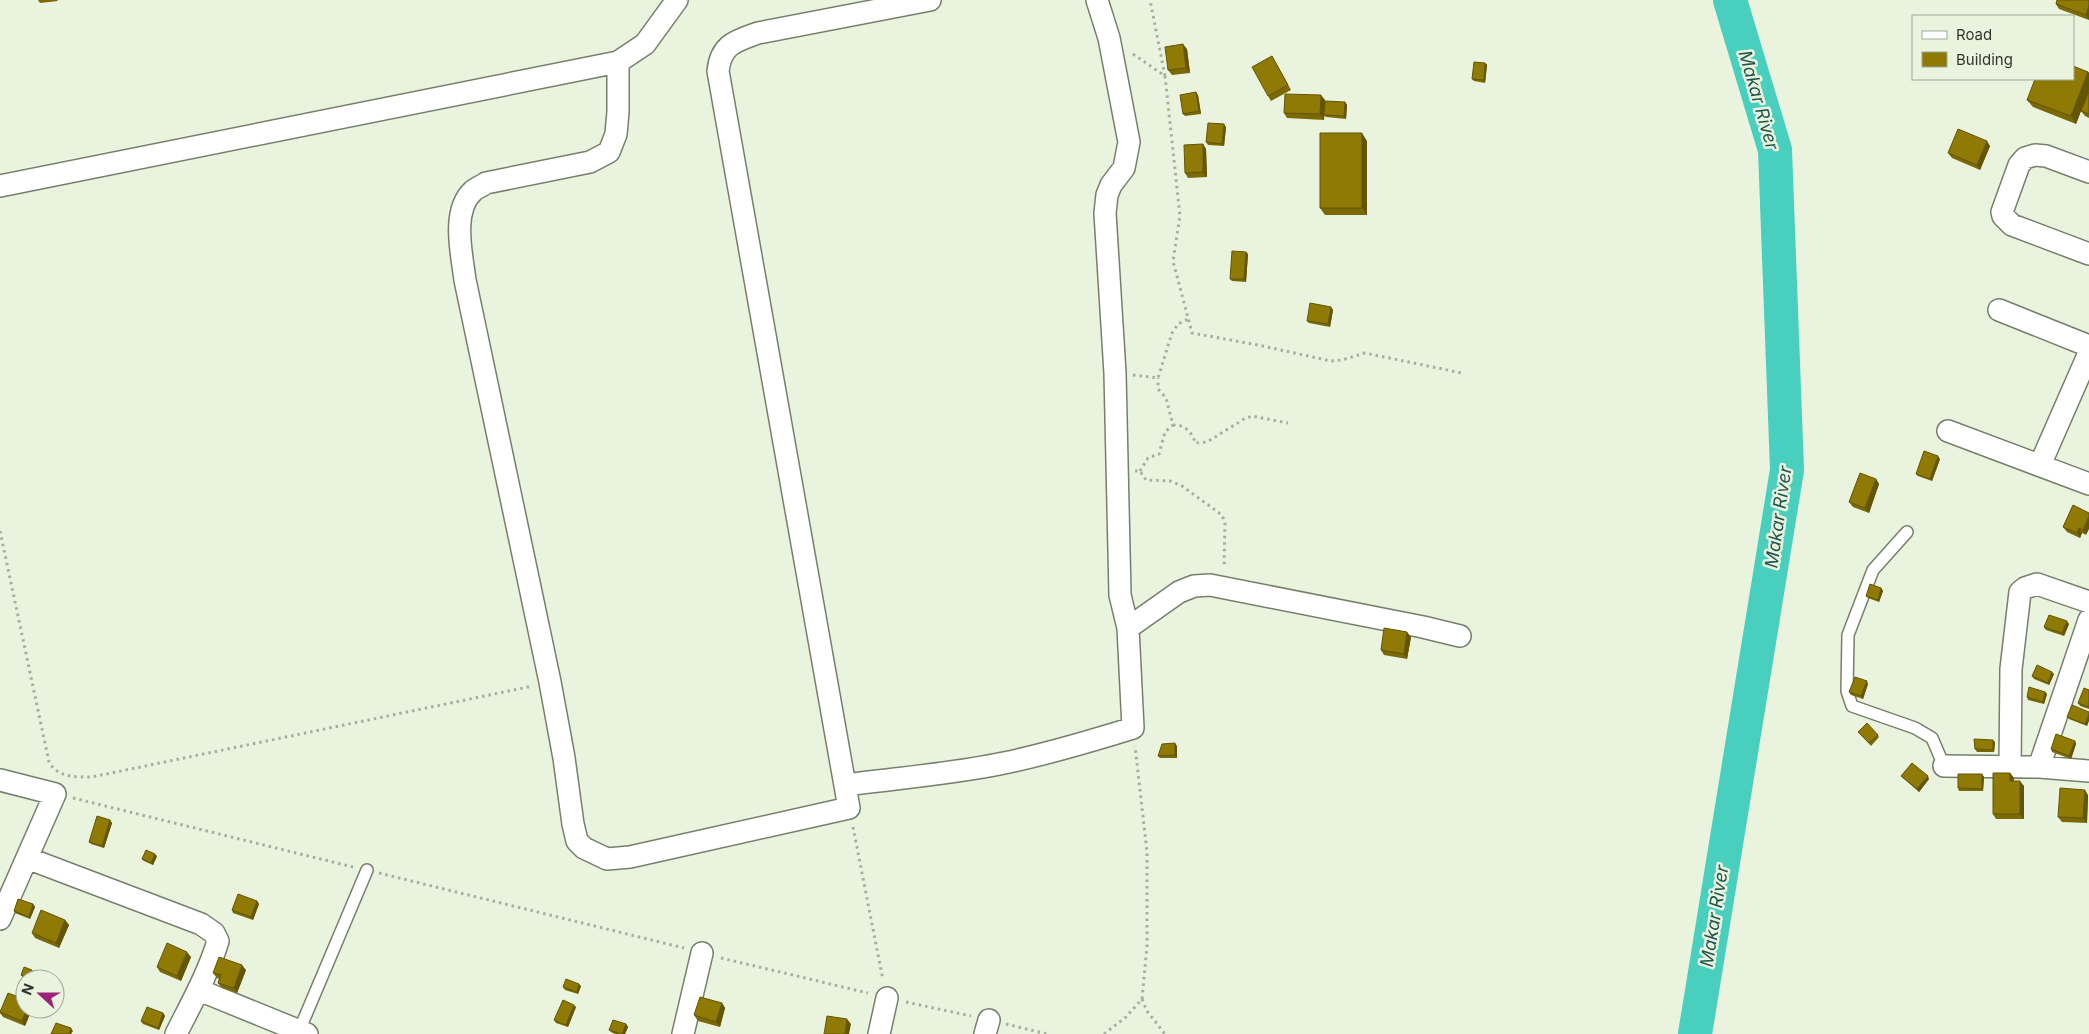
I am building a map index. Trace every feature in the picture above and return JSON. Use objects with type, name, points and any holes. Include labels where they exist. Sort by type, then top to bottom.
[{"type":"street","points":[[0,186],[618,62],[645,44],[677,0]]},
{"type":"street","points":[[618,62],[618,120],[616,134],[609,152],[590,162],[486,183],[471,192],[458,227],[465,280],[550,682],[564,758],[573,824],[578,841],[584,848],[593,854],[607,859],[630,857],[849,808],[718,71],[722,53],[727,47],[736,41],[758,33],[930,0]]},
{"type":"street","points":[[845,785],[946,773],[1004,763],[1095,740],[1133,728],[1128,628],[1120,595],[1115,373],[1105,213],[1107,195],[1124,168],[1129,142],[1109,38],[1097,0]]},
{"type":"street","points":[[2089,172],[2046,156],[2035,155],[2025,158],[2019,165],[2002,212],[2003,216],[2012,225],[2089,254]]},
{"type":"street","points":[[1999,310],[2089,346]]},
{"type":"street","points":[[2040,465],[2089,353]]},
{"type":"street","points":[[1948,431],[2089,484]]},
{"type":"street","points":[[2010,767],[2011,669],[2020,592],[2037,584],[2089,602]]},
{"type":"street","points":[[1128,628],[1179,592],[1194,586],[1223,586],[1460,636]]},
{"type":"street","points":[[2038,767],[2089,620]]},
{"type":"street","points":[[1944,766],[2038,767],[2089,770]]},
{"type":"street","points":[[0,780],[55,794],[0,919]]},
{"type":"street","points":[[27,858],[200,924],[214,933],[218,941],[198,990],[176,1034]]},
{"type":"street","points":[[683,1034],[702,953]]},
{"type":"street","points":[[198,990],[303,1032]]},
{"type":"street","points":[[879,1034],[887,998]]},
{"type":"lane","points":[[1907,532],[1873,570],[1862,596],[1848,635],[1847,691],[1852,706],[1915,728],[1932,738],[1944,766]]},
{"type":"lane","points":[[303,1032],[367,870]]},
{"type":"path","points":[[1150,0],[1166,76],[1180,216],[1173,261],[1192,333],[1258,344],[1331,361],[1342,360],[1365,353],[1462,373]]},
{"type":"path","points":[[1109,38],[1166,76]]},
{"type":"path","points":[[1173,425],[1166,398],[1158,389],[1158,378],[1172,333],[1178,324],[1188,319]]},
{"type":"path","points":[[1115,373],[1158,378]]},
{"type":"path","points":[[1140,471],[1148,458],[1160,454],[1165,432],[1173,425],[1181,426],[1191,433],[1195,443],[1207,442],[1252,416],[1288,423]]},
{"type":"path","points":[[1118,473],[1140,471]]},
{"type":"path","points":[[1140,471],[1146,480],[1170,481],[1182,486],[1222,515],[1225,523],[1223,586]]},
{"type":"path","points":[[0,531],[49,762],[57,770],[70,778],[92,777],[550,682]]},
{"type":"path","points":[[1133,728],[1147,852],[1147,946],[1142,999],[1147,1011],[1165,1034]]},
{"type":"path","points":[[55,794],[702,953],[813,978],[987,1027],[1047,1034]]},
{"type":"path","points":[[849,808],[887,998]]},
{"type":"path","points":[[1104,1034],[1126,1018],[1142,999]]},
{"type":"building","points":[[2057,0],[2089,0],[2086,15],[2056,4]]},
{"type":"building","points":[[1183,44],[1186,68],[1168,70],[1165,47]]},
{"type":"building","points":[[1272,56],[1288,85],[1268,96],[1252,67]]},
{"type":"building","points":[[1474,62],[1485,63],[1484,80],[1472,79]]},
{"type":"building","points":[[2074,66],[2088,72],[2071,116],[2027,100],[2035,80],[2074,80]]},
{"type":"building","points":[[2089,91],[2089,114],[2081,111]]},
{"type":"building","points":[[1196,92],[1199,111],[1183,114],[1180,95]]},
{"type":"building","points":[[1285,94],[1321,95],[1320,114],[1284,113]]},
{"type":"building","points":[[1325,101],[1345,102],[1344,116],[1324,115]]},
{"type":"building","points":[[1208,123],[1224,124],[1222,144],[1206,142]]},
{"type":"building","points":[[1958,129],[1987,141],[1977,165],[1948,153]]},
{"type":"building","points":[[1320,133],[1362,133],[1362,208],[1320,208]]},
{"type":"building","points":[[1203,144],[1203,172],[1185,173],[1184,145]]},
{"type":"building","points":[[1232,251],[1246,252],[1244,279],[1230,279]]},
{"type":"building","points":[[1310,303],[1331,307],[1328,324],[1307,321]]},
{"type":"building","points":[[1924,451],[1938,456],[1930,479],[1916,474]]},
{"type":"building","points":[[1860,473],[1876,479],[1865,508],[1849,502]]},
{"type":"building","points":[[2073,505],[2089,513],[2083,530],[2079,528],[2077,533],[2063,527]]},
{"type":"building","points":[[1870,584],[1881,588],[1878,600],[1866,596]]},
{"type":"building","points":[[2049,615],[2067,621],[2062,633],[2044,627]]},
{"type":"building","points":[[1384,628],[1407,632],[1404,654],[1381,650]]},
{"type":"building","points":[[2037,665],[2052,672],[2048,683],[2032,676]]},
{"type":"building","points":[[1855,677],[1867,681],[1861,696],[1849,692]]},
{"type":"building","points":[[2029,687],[2045,692],[2043,702],[2027,697]]},
{"type":"building","points":[[2084,688],[2089,690],[2089,707],[2078,703]]},
{"type":"building","points":[[2072,705],[2089,712],[2085,724],[2067,717]]},
{"type":"building","points":[[1867,723],[1878,735],[1869,743],[1858,732]]},
{"type":"building","points":[[2056,734],[2075,741],[2069,756],[2051,749]]},
{"type":"building","points":[[1974,739],[1993,740],[1993,750],[1975,749]]},
{"type":"building","points":[[1175,743],[1175,755],[1158,756],[1162,744]]},
{"type":"building","points":[[1912,763],[1928,776],[1917,789],[1901,776]]},
{"type":"building","points":[[1993,773],[2010,773],[2010,781],[2020,781],[2020,814],[1993,814]]},
{"type":"building","points":[[1958,774],[1982,774],[1982,789],[1958,788]]},
{"type":"building","points":[[2060,788],[2085,790],[2083,818],[2058,817]]},
{"type":"building","points":[[97,816],[110,820],[102,846],[89,842]]},
{"type":"building","points":[[146,850],[155,854],[151,863],[142,859]]},
{"type":"building","points":[[238,894],[257,901],[251,917],[232,910]]},
{"type":"building","points":[[18,899],[33,904],[29,917],[14,911]]},
{"type":"building","points":[[41,910],[65,920],[56,943],[32,933]]},
{"type":"building","points":[[167,943],[187,952],[177,976],[157,967]]},
{"type":"building","points":[[219,957],[242,965],[234,988],[218,983],[221,975],[213,973]]},
{"type":"building","points":[[566,979],[579,984],[577,992],[563,987]]},
{"type":"building","points":[[8,993],[15,996],[15,1018],[0,1012]]},
{"type":"building","points":[[700,997],[722,1003],[716,1022],[694,1015]]},
{"type":"building","points":[[563,1000],[574,1005],[566,1025],[554,1020]]},
{"type":"building","points":[[147,1007],[163,1013],[158,1028],[141,1021]]},
{"type":"building","points":[[827,1016],[847,1019],[845,1034],[824,1034]]},
{"type":"building","points":[[613,1020],[626,1024],[622,1034],[609,1030]]},
{"type":"building","points":[[56,1023],[71,1028],[69,1034],[51,1034]]},
{"type":"waterway","name":"Makar River","points":[[1695,1034],[1787,470],[1775,150],[1730,0]]}]
